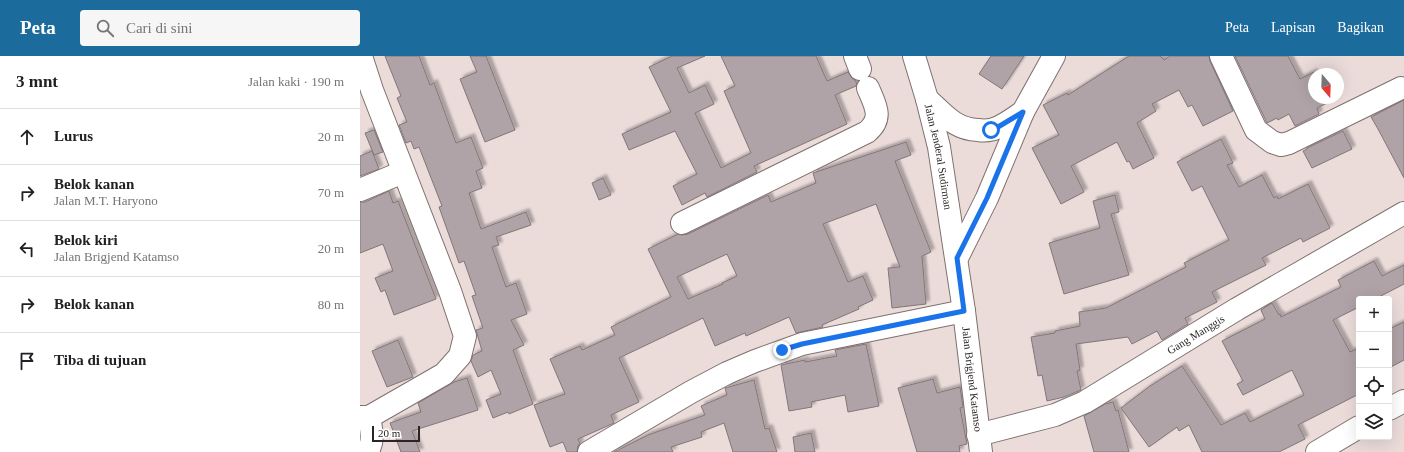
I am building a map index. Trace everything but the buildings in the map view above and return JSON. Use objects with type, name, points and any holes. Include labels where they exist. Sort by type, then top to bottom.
[{"type":"street","points":[[362,56],[372,90],[450,291],[465,336],[460,356],[444,374],[365,417],[372,436],[371,444],[367,452]]},
{"type":"street","name":"Jalan Jenderal Sudirman","points":[[914,56],[928,99],[939,147],[957,258]]},
{"type":"street","points":[[957,258],[987,198],[1023,112],[1054,56]]},
{"type":"street","points":[[1221,56],[1256,130],[1272,142],[1281,145],[1289,143],[1401,88]]},
{"type":"street","points":[[682,223],[867,132],[874,126],[877,112],[861,71]]},
{"type":"street","points":[[928,99],[952,122],[960,127],[970,130],[982,131],[998,127],[1023,112]]},
{"type":"street","points":[[360,190],[403,172]]},
{"type":"street","name":"Gang Manggis","points":[[979,444],[1085,402],[1237,309],[1404,213]]},
{"type":"street","name":"Jalan Brigjend Katamso","points":[[957,258],[979,444]]},
{"type":"street","points":[[589,452],[691,392],[727,373],[782,350],[802,344],[964,311]]},
{"type":"street","points":[[1392,407],[1404,401]]},
{"type":"street","points":[[1317,452],[1356,429]]},
{"type":"route","points":[[782,350],[802,344],[964,311],[957,258],[987,198],[1023,112],[991,130]]}]
